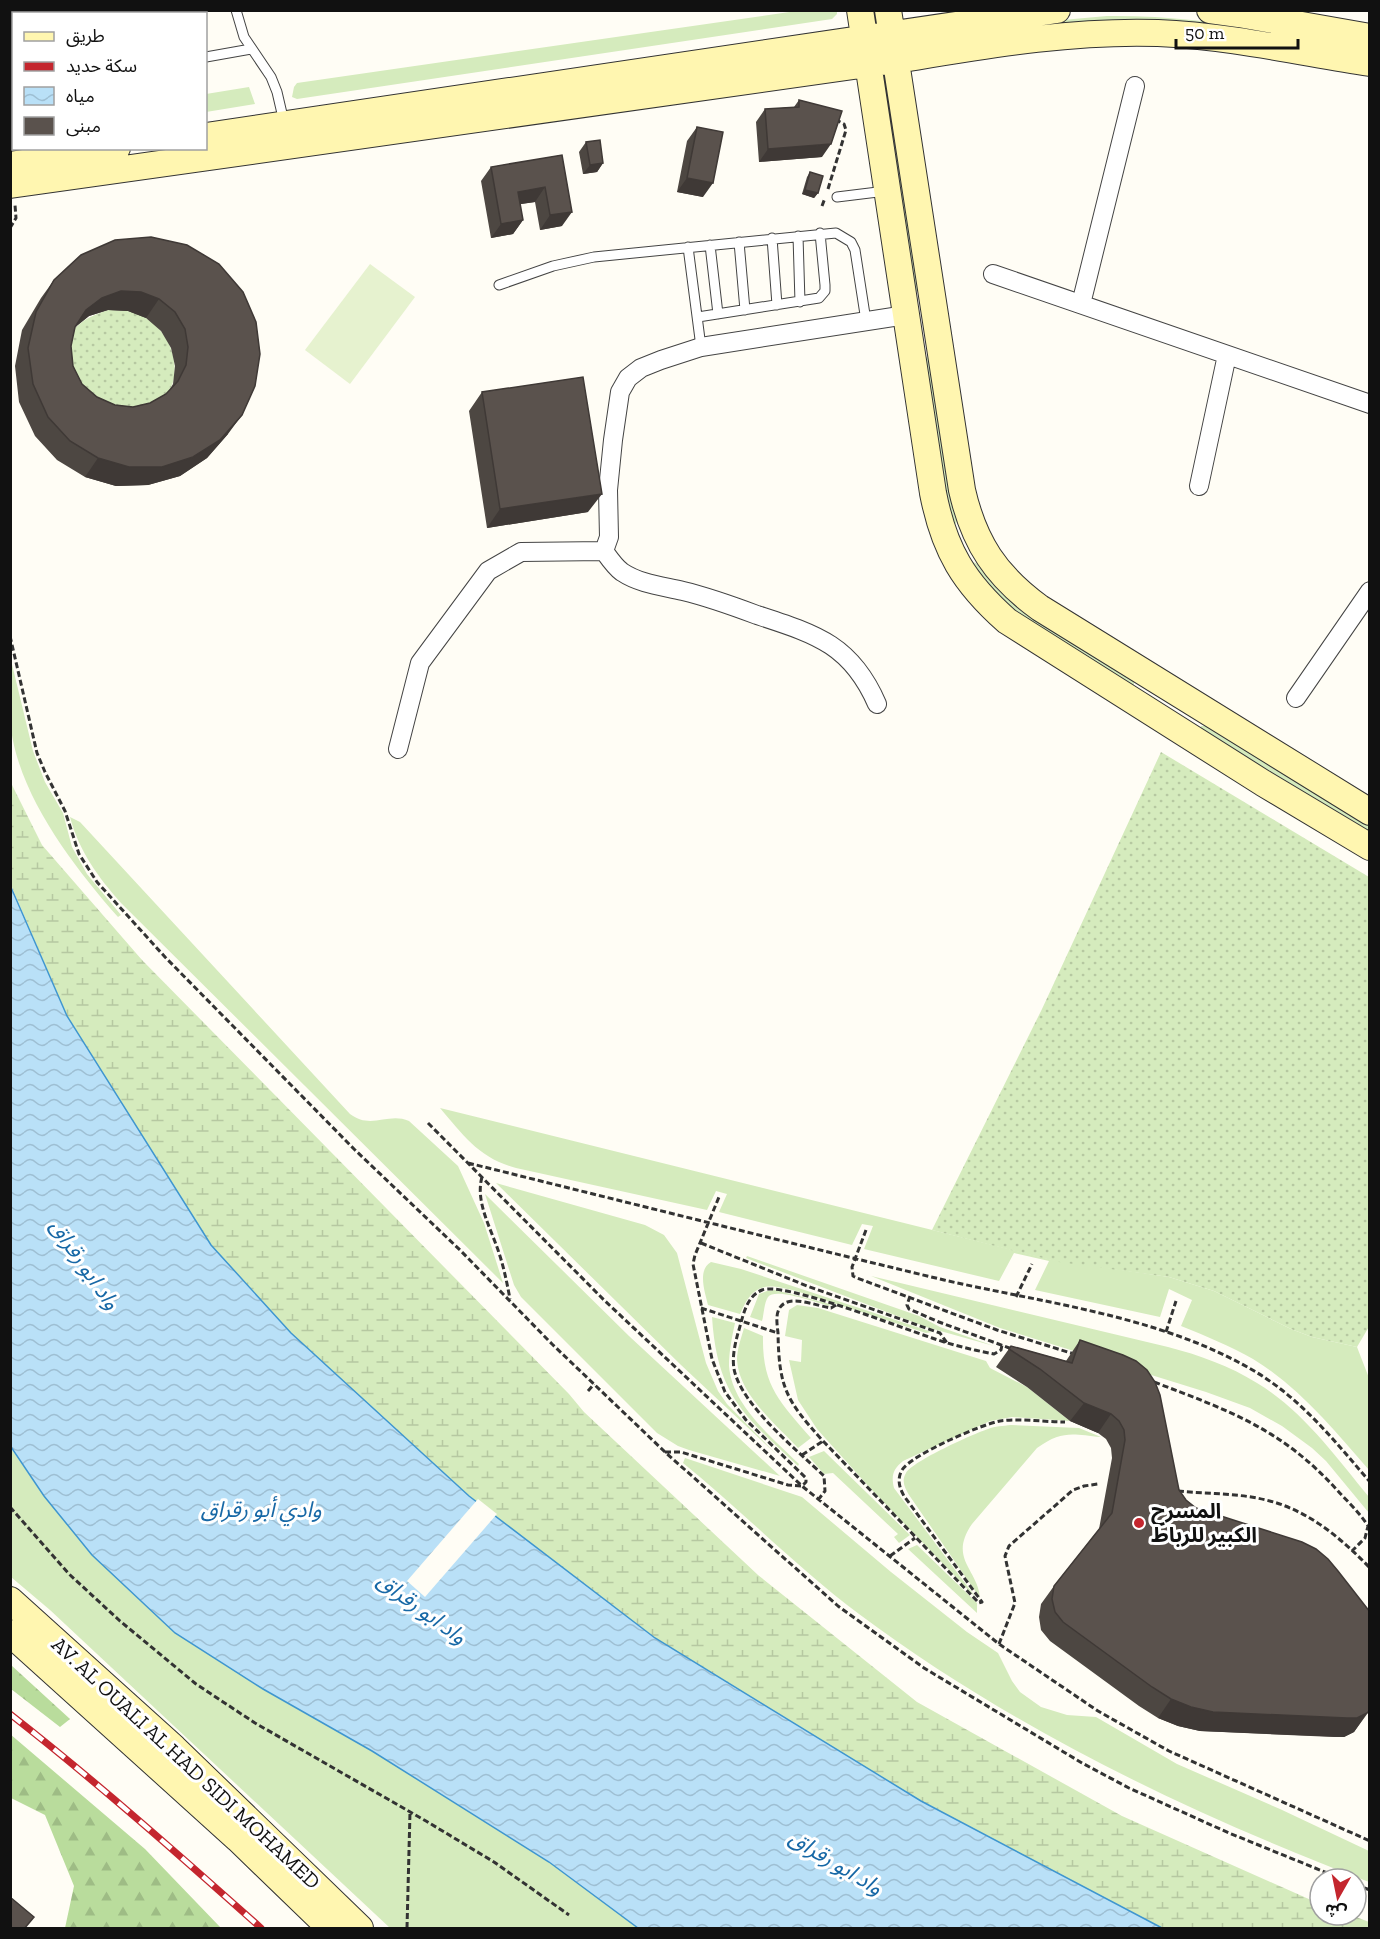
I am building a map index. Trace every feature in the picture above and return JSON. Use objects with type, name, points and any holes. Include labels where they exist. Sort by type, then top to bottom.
[{"type":"street","points":[[860,10],[933,494],[949,547],[970,584],[1007,621],[1370,847]]},
{"type":"street","points":[[207,136],[864,38],[890,22],[1057,10]]},
{"type":"street","points":[[1210,10],[1370,37]]},
{"type":"street","points":[[890,22],[962,490],[974,533],[986,555],[1001,575],[1040,608],[1370,812]]},
{"type":"street","points":[[13,192],[1043,38],[1159,33],[1237,40],[1370,63]]},
{"type":"street","points":[[1081,304],[1135,86]]},
{"type":"street","points":[[10,165],[104,150]]},
{"type":"street","points":[[993,274],[1370,404]]},
{"type":"street","points":[[604,551],[609,537],[608,490],[620,392],[628,378],[640,368],[702,347],[906,315]]},
{"type":"street","points":[[1199,486],[1227,355]]},
{"type":"street","points":[[949,547],[974,533]]},
{"type":"street","points":[[604,551],[621,572],[651,585],[714,600],[822,638],[855,666],[870,687],[877,704]]},
{"type":"street","points":[[398,749],[420,663],[488,571],[521,552],[604,551]]},
{"type":"street","points":[[1296,698],[1370,591]]},
{"type":"street","points":[[1159,717],[1175,692]]},
{"type":"street","name":"AV. AL OUALI AL HAD SIDI MOHAMED","points":[[10,1600],[174,1748],[360,1929]]},
{"type":"street","name":"AV. AL OUALI AL HAD SIDI MOHAMED","points":[[10,1634],[238,1839],[330,1929]]},
{"type":"lane","points":[[236,10],[251,49],[271,77],[285,124]]},
{"type":"lane","points":[[207,57],[251,49]]},
{"type":"lane","points":[[837,197],[888,191]]},
{"type":"lane","points":[[698,317],[819,298],[825,291],[820,233]]},
{"type":"lane","points":[[498,285],[525,274],[573,261],[772,238],[836,233],[851,242],[855,250],[866,321]]},
{"type":"lane","points":[[798,236],[800,302]]},
{"type":"lane","points":[[772,238],[777,305]]},
{"type":"lane","points":[[739,242],[745,310]]},
{"type":"lane","points":[[710,245],[718,314]]},
{"type":"lane","points":[[688,247],[702,347]]},
{"type":"path","points":[[822,206],[846,130],[841,121],[831,118]]},
{"type":"path","points":[[10,228],[16,218],[13,192]]},
{"type":"path","points":[[10,636],[37,753],[65,811],[79,854],[97,882],[228,1021],[354,1149],[665,1452],[838,1606],[924,1668],[1082,1763],[1129,1788],[1313,1867]]},
{"type":"path","points":[[428,1123],[626,1322],[802,1486],[999,1644],[1098,1711],[1169,1751],[1370,1841]]},
{"type":"path","points":[[467,1163],[855,1259],[1016,1297],[1075,1308],[1166,1332],[1248,1367],[1274,1383],[1319,1423],[1370,1482]]},
{"type":"path","points":[[482,1177],[479,1186],[480,1198],[507,1278],[510,1301]]},
{"type":"path","points":[[719,1197],[693,1264],[712,1359],[725,1392],[746,1420],[806,1478],[802,1486]]},
{"type":"path","points":[[866,1230],[851,1271],[853,1275],[997,1330],[1078,1356]]},
{"type":"path","points":[[700,1243],[816,1289],[940,1333],[947,1343]]},
{"type":"path","points":[[1016,1297],[1032,1264]]},
{"type":"path","points":[[819,1500],[825,1491],[824,1476],[750,1403],[736,1377],[733,1359],[736,1340],[748,1302],[753,1295],[766,1289],[783,1290],[836,1305],[947,1343],[994,1354],[1000,1350],[1002,1345]]},
{"type":"path","points":[[910,1296],[907,1305],[909,1309],[1019,1352]]},
{"type":"path","points":[[836,1305],[831,1308],[796,1301],[782,1304],[778,1313],[779,1369],[782,1384],[796,1410],[823,1441],[979,1603],[982,1602],[904,1496],[899,1482],[902,1470],[916,1458],[991,1423],[1014,1420],[1065,1422]]},
{"type":"path","points":[[1166,1332],[1176,1301]]},
{"type":"path","points":[[701,1308],[778,1333]]},
{"type":"path","points":[[1153,1382],[1253,1422],[1305,1457],[1368,1526],[1365,1538],[1352,1551]]},
{"type":"path","points":[[588,1391],[594,1384]]},
{"type":"path","points":[[802,1455],[823,1441]]},
{"type":"path","points":[[665,1452],[681,1452],[788,1485],[802,1486]]},
{"type":"path","points":[[999,1644],[1015,1603],[1005,1556],[1010,1546],[1073,1490],[1084,1485],[1098,1484]]},
{"type":"path","points":[[1169,1491],[1245,1497],[1286,1506],[1323,1526],[1370,1568]]},
{"type":"path","points":[[10,1507],[69,1574],[120,1621],[196,1684],[264,1728],[494,1862],[569,1915]]},
{"type":"path","points":[[890,1556],[915,1538]]},
{"type":"path","points":[[407,1929],[410,1812]]},
{"type":"green space","points":[[11,10],[42,11],[12,12],[11,143]]},
{"type":"green space","points":[[803,10],[837,11],[837,14],[832,19],[297,99],[292,97],[297,83]]},
{"type":"green space","points":[[1107,16],[1174,18],[1271,30],[1369,47],[1370,53],[1250,33],[909,49],[905,44],[1040,22]]},
{"type":"green space","points":[[249,87],[255,104],[207,112],[207,94]]},
{"type":"green space","points":[[884,95],[888,96],[919,289],[916,292],[914,291]]},
{"type":"green space","points":[[370,264],[415,297],[350,384],[305,350]]},
{"type":"green space","points":[[108,310],[138,314],[158,327],[170,347],[175,370],[173,382],[165,400],[102,424],[62,345],[81,323]]},
{"type":"green space","points":[[924,358],[930,359],[951,498],[957,521],[955,525],[950,523]]},
{"type":"green space","points":[[976,563],[997,589],[1018,607],[1134,681],[1134,685],[1132,687],[1015,612],[993,593],[971,564]]},
{"type":"green space","points":[[10,656],[33,751],[45,782],[63,813],[72,847],[87,874],[121,915],[118,917],[84,876],[51,830],[25,780],[16,755],[11,729]]},
{"type":"green space","points":[[1201,726],[1205,726],[1369,825],[1369,833],[1200,730]]},
{"type":"green space","points":[[1161,752],[1369,877],[1370,1325],[1357,1347],[1312,1337],[1214,1291],[1169,1277],[1059,1262],[932,1230],[1042,1009]]},
{"type":"green space","points":[[11,783],[42,845],[142,960],[569,1394],[584,1412],[758,1575],[917,1702],[1122,1816],[1308,1899],[1308,1927],[1368,1927],[1368,1922],[1369,1928],[1162,1928],[1152,1924],[921,1801],[655,1638],[469,1496],[291,1333],[211,1245],[67,1016],[11,885]]},
{"type":"green space","points":[[70,817],[80,822],[350,1114],[365,1121],[394,1118],[409,1121],[458,1166],[484,1223],[503,1283],[121,903],[90,863]]},
{"type":"green space","points":[[440,1108],[1053,1260],[1169,1277],[1214,1291],[1291,1329],[1312,1337],[1357,1347],[1369,1378],[1369,1470],[1315,1410],[1270,1370],[1236,1350],[1181,1326],[1192,1300],[1169,1289],[1160,1317],[1035,1290],[1049,1261],[1014,1253],[999,1281],[864,1249],[873,1226],[862,1224],[852,1245],[719,1212],[727,1194],[716,1191],[707,1210],[516,1168],[503,1164],[473,1145]]},
{"type":"green space","points":[[496,1183],[645,1225],[664,1235],[677,1253],[706,1363],[718,1391],[727,1404],[776,1454],[681,1365]]},
{"type":"green space","points":[[485,1194],[629,1336],[780,1476],[689,1450],[657,1433],[521,1297],[514,1285]]},
{"type":"green space","points":[[747,1256],[919,1316],[940,1327],[994,1346],[926,1327],[746,1258]]},
{"type":"green space","points":[[711,1262],[741,1269],[932,1332],[926,1333],[796,1291],[776,1287],[761,1288],[755,1291],[740,1314],[708,1305],[703,1276],[704,1270]]},
{"type":"green space","points":[[871,1276],[1168,1347],[1203,1357],[1236,1371],[1274,1394],[1318,1435],[1369,1497],[1369,1513],[1326,1461],[1312,1448],[1282,1426],[1250,1408],[1206,1392],[1000,1328]]},
{"type":"green space","points":[[775,1290],[830,1304],[829,1306],[807,1299],[772,1294],[767,1299],[762,1321],[750,1317],[759,1294]]},
{"type":"green space","points":[[797,1305],[818,1308],[986,1361],[990,1368],[1027,1387],[1070,1421],[1012,1417],[990,1421],[903,1461],[895,1470],[894,1488],[977,1599],[817,1429],[798,1400],[789,1360],[801,1362],[802,1340],[785,1336],[789,1310]]},
{"type":"green space","points":[[712,1317],[735,1323],[729,1366],[738,1395],[755,1420],[799,1464],[798,1466],[762,1433],[737,1402],[727,1385],[715,1344]]},
{"type":"green space","points":[[744,1328],[763,1336],[766,1368],[775,1392],[811,1438],[798,1448],[760,1408],[744,1385],[737,1360]]},
{"type":"green space","points":[[1011,1425],[1079,1428],[1101,1437],[1061,1436],[1037,1448],[972,1524],[965,1536],[963,1555],[975,1579],[980,1598],[909,1495],[904,1479],[911,1468],[944,1448],[991,1428]]},
{"type":"green space","points":[[10,1447],[44,1496],[92,1555],[175,1633],[263,1689],[372,1751],[549,1862],[638,1928],[390,1928],[50,1610],[11,1577]]},
{"type":"green space","points":[[824,1451],[910,1535],[899,1543],[894,1537],[898,1534],[833,1473],[824,1474],[809,1457]]},
{"type":"green space","points":[[685,1458],[802,1497],[891,1572],[967,1632],[998,1653],[1020,1692],[1041,1707],[1067,1715],[1096,1717],[1177,1764],[1369,1851],[1369,1882],[1368,1867],[1330,1867],[1236,1828],[1105,1766],[979,1695],[918,1656],[836,1596],[683,1463]]},
{"type":"green space","points":[[917,1545],[977,1603],[977,1613],[908,1549]]},
{"type":"green space","points":[[11,1665],[70,1719],[60,1727],[11,1689]]},
{"type":"green space","points":[[10,1734],[145,1849],[221,1928],[65,1928],[74,1886],[45,1815],[11,1798]]},
{"type":"water","name":"وادي أبو رقراق","points":[[10,885],[67,1016],[211,1245],[291,1333],[469,1496],[655,1638],[921,1801],[1162,1928],[638,1928],[549,1862],[372,1751],[263,1689],[175,1633],[92,1555],[44,1496],[11,1447]]},
{"type":"pier","points":[[478,1499],[497,1514],[425,1597],[407,1581]]},
{"type":"building","points":[[799,100],[842,111],[831,144],[768,149],[765,109],[799,107]]},
{"type":"building","points":[[697,127],[723,132],[713,183],[687,178]]},
{"type":"building","points":[[600,140],[603,163],[590,165],[586,142]]},
{"type":"building","points":[[562,155],[572,212],[550,215],[545,187],[518,192],[523,220],[501,224],[491,167]]},
{"type":"building","points":[[810,172],[823,176],[818,193],[805,190]]},
{"type":"building","points":[[151,237],[187,245],[219,264],[243,292],[256,322],[260,354],[255,386],[242,415],[220,440],[193,457],[162,467],[129,467],[98,458],[70,441],[48,417],[33,384],[28,348],[36,312],[54,280],[81,255],[115,240]],"holes":[[[121,291],[141,292],[159,299],[175,312],[185,329],[188,347],[186,365],[178,381],[166,394],[150,403],[133,407],[115,405],[97,397],[82,384],[73,366],[71,346],[75,327],[86,310],[102,298]]]},
{"type":"building","points":[[583,377],[602,494],[500,509],[482,392]]},
{"type":"building","name":"المسرح الكبير للرباط","points":[[1080,1340],[1136,1361],[1147,1370],[1155,1382],[1160,1395],[1179,1490],[1186,1500],[1196,1508],[1302,1542],[1316,1549],[1328,1559],[1370,1612],[1370,1710],[1367,1713],[1357,1718],[1347,1718],[1213,1712],[1191,1707],[1171,1699],[1152,1687],[1063,1622],[1055,1612],[1052,1599],[1054,1586],[1112,1513],[1125,1440],[1124,1430],[1111,1414],[1084,1403],[1040,1369],[1009,1349],[1011,1346],[1072,1363]]},
{"type":"building","points":[[10,1897],[34,1917],[24,1929],[10,1929]]},
{"type":"railway","points":[[10,1714],[106,1792],[261,1928]]},
{"type":"place","name":"المسرح الكبير للرباط","points":[[1139,1523]]},
{"type":"water label","name":"واد ابو رقراق","points":[[85,1264]]},
{"type":"water label","name":"واد ابو رقراق","points":[[422,1608]]},
{"type":"water label","name":"واد ابو رقراق","points":[[836,1862]]}]
